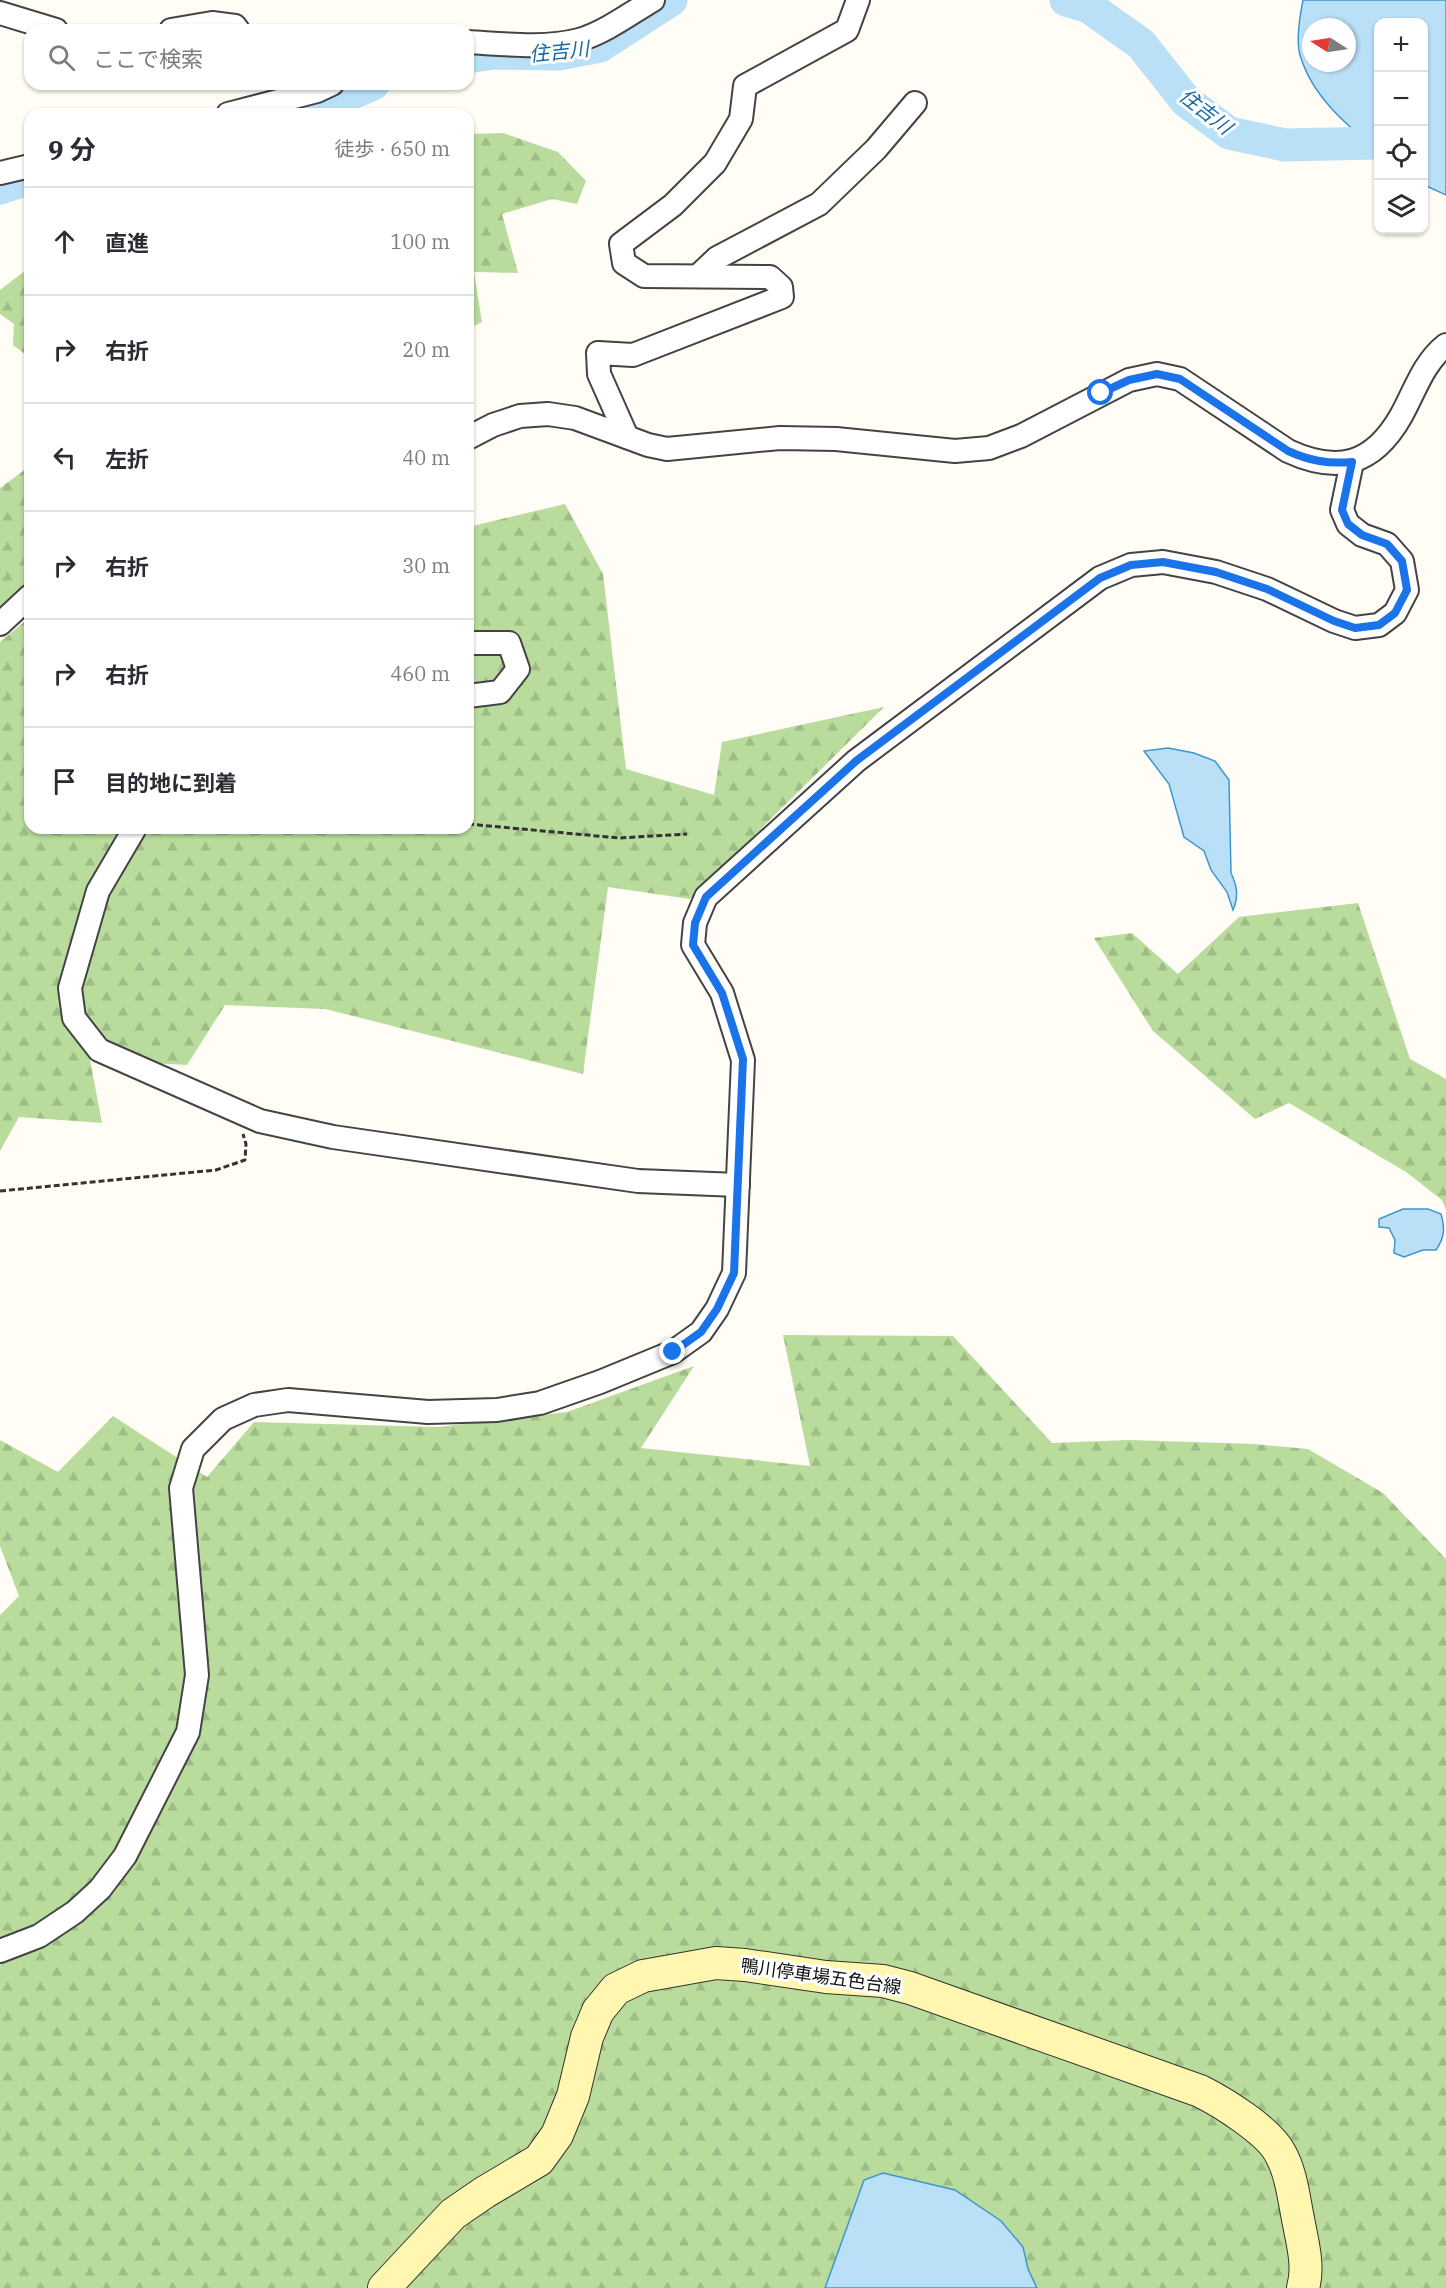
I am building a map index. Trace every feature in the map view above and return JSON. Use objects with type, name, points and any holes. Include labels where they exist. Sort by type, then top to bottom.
[{"type":"main road","name":"鴨川停車場五色台線","points":[[384,2288],[453,2214],[484,2192],[539,2160],[557,2136],[573,2096],[587,2037],[598,2011],[616,1989],[643,1976],[716,1963],[826,1977],[883,1981],[910,1988],[1159,2076],[1219,2100],[1271,2140],[1280,2152],[1287,2172],[1305,2254],[1306,2270],[1303,2288]]},
{"type":"street","points":[[474,42],[537,45],[580,40],[621,20],[653,0]]},
{"type":"street","points":[[627,437],[599,374],[598,353],[633,355],[782,297],[781,287],[770,277],[644,276],[624,263],[621,244],[673,205],[715,163],[741,119],[745,86],[847,30],[858,0]]},
{"type":"street","points":[[0,13],[36,24]]},
{"type":"street","points":[[242,108],[278,92],[318,90]]},
{"type":"street","points":[[698,276],[717,258],[819,204],[876,149],[915,103]]},
{"type":"street","points":[[0,173],[24,167]]},
{"type":"street","points":[[474,435],[493,425],[520,416],[548,414],[575,418],[648,445],[667,449],[780,438],[836,439],[955,452],[989,448],[1029,432],[1129,380],[1157,374],[1180,379],[1288,451],[1307,460],[1333,464],[1352,462],[1368,455],[1388,437],[1402,414],[1416,383],[1438,352],[1446,345]]},
{"type":"street","points":[[0,1951],[39,1936],[75,1912],[100,1889],[125,1856],[189,1732],[197,1675],[181,1488],[193,1449],[223,1419],[254,1405],[288,1400],[428,1412],[497,1410],[540,1403],[600,1382],[673,1352],[701,1332],[717,1309],[734,1273],[743,1059],[722,993],[693,945],[695,923],[706,897],[856,761],[1100,578],[1131,565],[1163,562],[1216,572],[1267,589],[1334,621],[1355,628],[1379,625],[1395,613],[1407,590],[1402,561],[1387,544],[1362,535],[1348,524],[1342,510],[1352,462]]},
{"type":"street","points":[[0,624],[24,602]]},
{"type":"street","points":[[474,642],[509,644],[518,669],[500,692],[474,695]]},
{"type":"street","points":[[131,834],[98,891],[70,988],[74,1018],[99,1050],[260,1121],[333,1137],[638,1181],[738,1185]]},
{"type":"path","points":[[474,825],[619,838],[687,834]]},
{"type":"path","points":[[0,1191],[216,1170],[245,1160],[246,1144],[235,1110]]},
{"type":"green space","points":[[503,133],[558,152],[586,181],[577,204],[552,199],[502,214],[518,273],[474,272],[474,134]]},
{"type":"green space","points":[[24,272],[24,353],[13,345],[14,324],[0,314],[0,290]]},
{"type":"green space","points":[[474,272],[482,322],[474,326]]},
{"type":"green space","points":[[24,470],[24,589],[0,607],[0,488]]},
{"type":"green space","points":[[565,504],[603,574],[626,769],[714,795],[722,742],[884,707],[690,899],[608,887],[583,1074],[325,1009],[225,1005],[187,1065],[90,1060],[102,1123],[19,1117],[0,1151],[0,642],[24,622],[24,834],[474,834],[474,526]]},
{"type":"green space","points":[[1358,903],[1410,1059],[1446,1079],[1446,1210],[1442,1200],[1406,1172],[1289,1103],[1255,1119],[1153,1031],[1094,938],[1132,933],[1178,974],[1239,917]]},
{"type":"green space","points":[[783,1335],[953,1336],[1052,1443],[1129,1440],[1254,1444],[1308,1449],[1383,1493],[1446,1559],[1446,2288],[0,2288],[0,1615],[19,1596],[0,1546],[0,1440],[58,1472],[113,1416],[207,1477],[254,1422],[438,1427],[567,1412],[694,1366],[641,1448],[810,1466]]},
{"type":"water","points":[[1303,0],[1446,0],[1446,195],[1428,187],[1428,18],[1374,18],[1374,147],[1342,120],[1306,72],[1356,72],[1356,18],[1302,18],[1302,61],[1298,43]]},
{"type":"water","points":[[1168,748],[1194,753],[1215,761],[1229,780],[1231,873],[1236,891],[1233,910],[1227,892],[1211,870],[1204,851],[1184,837],[1169,784],[1144,751]]},
{"type":"water","points":[[1403,1209],[1428,1209],[1441,1214],[1443,1232],[1436,1250],[1423,1250],[1404,1257],[1394,1253],[1395,1240],[1389,1228],[1379,1227],[1379,1219]]},
{"type":"water","points":[[883,2173],[955,2190],[1001,2221],[1023,2247],[1028,2269],[1037,2288],[825,2288],[864,2180]]},
{"type":"waterway","name":"住吉川","points":[[474,56],[493,53],[559,54],[600,46],[671,0]]},
{"type":"waterway","name":"住吉川","points":[[1066,0],[1089,7],[1141,44],[1186,101],[1229,133],[1285,145],[1374,143]]},
{"type":"waterway","name":"住吉川","points":[[317,108],[359,90]]},
{"type":"waterway","name":"住吉川","points":[[0,188],[24,180]]},
{"type":"route","points":[[673,1352],[701,1332],[717,1309],[734,1273],[743,1059],[722,993],[693,945],[695,923],[706,897],[856,761],[1100,578],[1131,565],[1163,562],[1216,572],[1267,589],[1334,621],[1355,628],[1379,625],[1395,613],[1407,590],[1402,561],[1387,544],[1362,535],[1348,524],[1342,510],[1352,462],[1333,464],[1307,460],[1288,451],[1180,379],[1157,374],[1129,380],[1101,393]]}]
